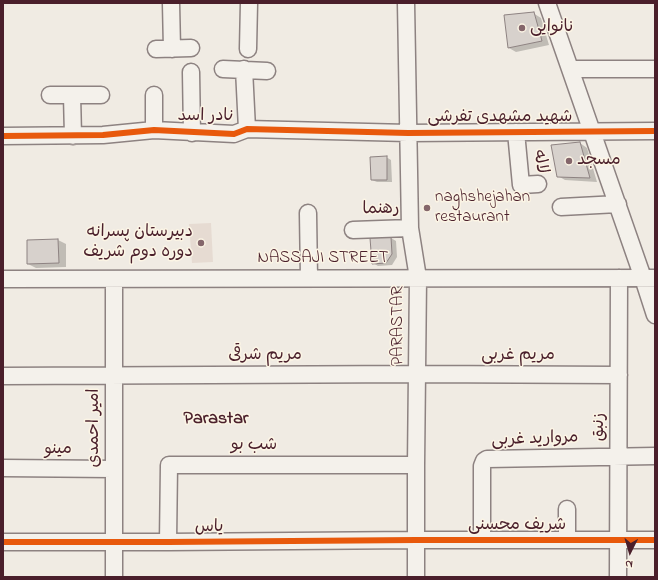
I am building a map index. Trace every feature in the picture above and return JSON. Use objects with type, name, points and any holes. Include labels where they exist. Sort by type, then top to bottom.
[{"type":"street","points":[[171,3],[172,49]]},
{"type":"street","points":[[248,49],[249,3]]},
{"type":"street","name":"PARASTAR","points":[[406,3],[410,228],[418,278],[416,577]]},
{"type":"street","points":[[547,3],[618,204],[649,278],[655,315]]},
{"type":"street","points":[[156,49],[191,48]]},
{"type":"street","points":[[222,68],[267,71]]},
{"type":"street","points":[[244,69],[247,129]]},
{"type":"street","points":[[571,70],[655,69]]},
{"type":"street","points":[[191,72],[192,133]]},
{"type":"street","points":[[50,95],[101,95]]},
{"type":"street","points":[[72,95],[73,136]]},
{"type":"street","points":[[154,95],[154,130]]},
{"type":"street","name":"نادر اسد","points":[[3,136],[104,135],[154,130],[234,134],[247,129],[408,133]]},
{"type":"street","name":"شهید مشهدی تفرشی","points":[[408,133],[655,131]]},
{"type":"street","name":"لاله","points":[[516,132],[521,185],[538,184]]},
{"type":"street","points":[[561,207],[618,204]]},
{"type":"street","points":[[308,213],[309,278]]},
{"type":"street","name":"رهنما","points":[[353,230],[410,228]]},
{"type":"street","name":"زنبق","points":[[618,577],[619,278]]},
{"type":"street","name":"NASSAJI STREET","points":[[3,279],[649,278]]},
{"type":"street","name":"امیر احمدی","points":[[114,279],[114,577]]},
{"type":"street","name":"مریم غربی","points":[[417,374],[619,375]]},
{"type":"street","name":"مریم شرقی","points":[[3,376],[417,374]]},
{"type":"street","points":[[619,456],[655,456]]},
{"type":"street","name":"مروارید غربی","points":[[482,540],[482,466],[484,461],[487,459],[619,456]]},
{"type":"street","name":"شب بو","points":[[168,542],[169,465],[416,465]]},
{"type":"street","name":"مینو","points":[[3,468],[113,469]]},
{"type":"street","points":[[567,509],[567,540]]},
{"type":"street","name":"شریف محسنی","points":[[416,540],[655,540]]},
{"type":"street","name":"یاس","points":[[3,542],[416,540]]},
{"type":"shaded area","name":"دبیرستان پسرانه دوره دوم شریف","points":[[211,223],[213,262],[192,263],[189,224]]},
{"type":"building","name":"نانوایی","points":[[534,12],[542,41],[508,48],[504,15]]},
{"type":"building","name":"مسجد","points":[[580,142],[590,178],[557,177],[551,145]]},
{"type":"building","points":[[387,156],[387,180],[371,180],[370,157]]},
{"type":"building","points":[[391,237],[392,254],[386,263],[372,264],[370,238]]},
{"type":"building","points":[[58,239],[59,263],[27,264],[27,240]]},
{"type":"cycle path","points":[[3,136],[103,135],[154,130],[234,134],[247,129],[408,133],[655,131]]},
{"type":"cycle path","points":[[3,542],[655,540]]},
{"type":"place","name":"نانوایی","points":[[522,28]]},
{"type":"place","name":"مسجد","points":[[569,161]]},
{"type":"place","name":"naghshejahan restaurant","points":[[427,208]]},
{"type":"place","name":"دبیرستان پسرانه دوره دوم شریف","points":[[201,243]]},
{"type":"district","name":"Parastar","points":[[216,420]]}]
